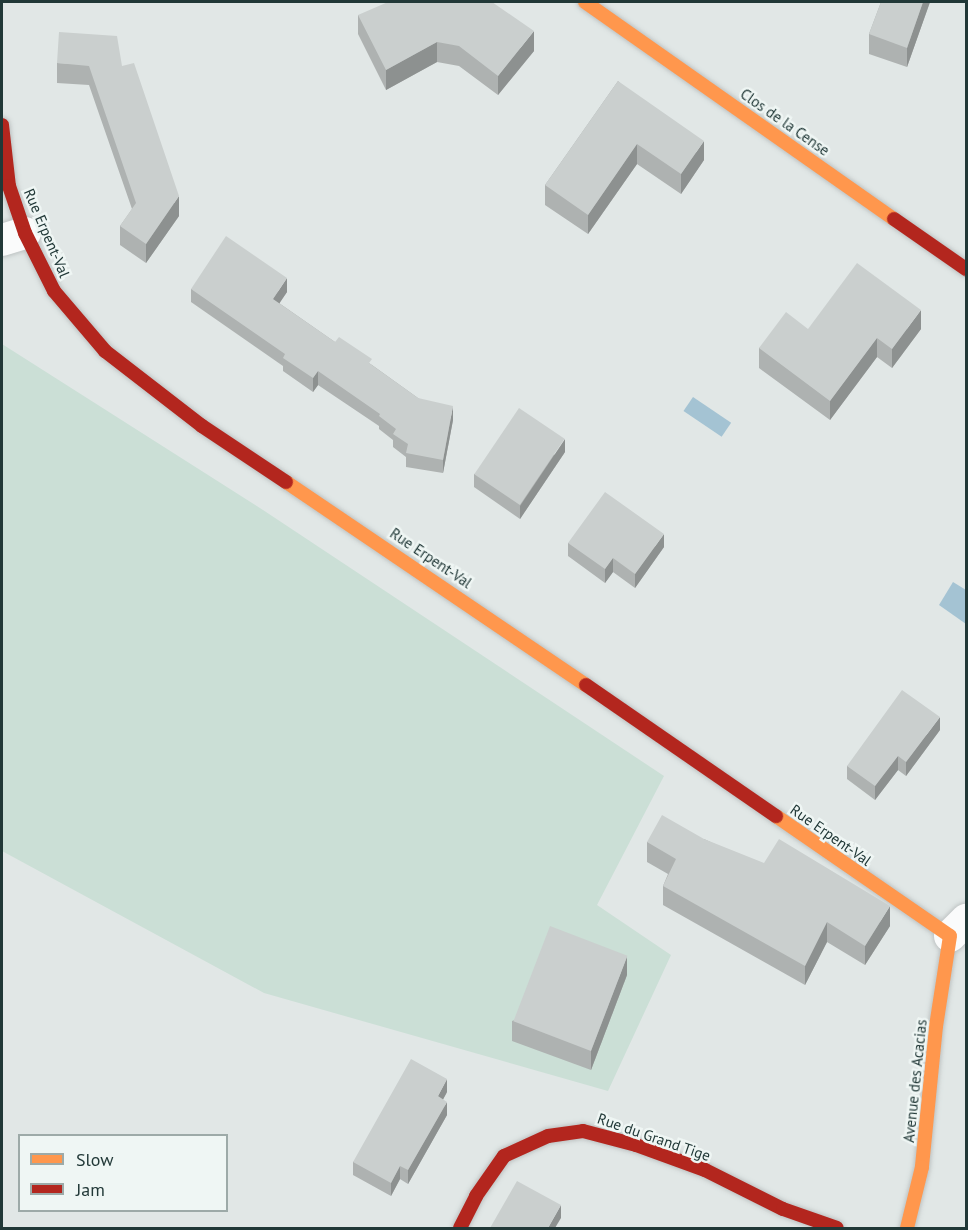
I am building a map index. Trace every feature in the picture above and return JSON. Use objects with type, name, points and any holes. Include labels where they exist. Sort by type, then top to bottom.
[{"type":"street","name":"Clos de la Cense","points":[[585,2],[966,269]]},
{"type":"street","name":"Rue Erpent-Val","points":[[2,125],[13,236],[54,291],[105,351],[202,426],[958,928]]},
{"type":"street","name":"Avenue des Acacias","points":[[907,1228],[922,1167],[936,1026],[958,928]]},
{"type":"street","name":"Rue du Grand Tige","points":[[460,1228],[476,1196],[504,1156],[548,1136],[583,1131],[636,1145],[705,1170],[783,1209],[837,1228]]},
{"type":"green space","points":[[2,344],[263,510],[664,776],[597,905],[671,955],[608,1091],[264,993],[2,851]]},
{"type":"water","points":[[693,397],[731,423],[722,437],[683,411]]},
{"type":"water","points":[[953,582],[966,590],[966,624],[939,605]]},
{"type":"building","points":[[388,2],[492,2],[534,31],[498,76],[459,46],[437,42],[386,70],[358,15]]},
{"type":"building","points":[[881,2],[923,2],[907,48],[869,34]]},
{"type":"building","points":[[59,32],[117,36],[122,66],[134,63],[179,196],[146,244],[120,226],[136,203],[89,66],[57,63]]},
{"type":"building","points":[[618,81],[704,141],[681,174],[637,144],[588,215],[545,185]]},
{"type":"building","points":[[226,236],[287,278],[273,299],[335,342],[339,337],[372,359],[369,363],[418,398],[453,406],[443,460],[406,453],[408,444],[393,434],[396,429],[379,416],[380,414],[318,371],[313,378],[283,358],[285,354],[191,289]]},
{"type":"building","points":[[857,263],[921,310],[892,349],[877,338],[830,401],[759,348],[786,312],[808,329]]},
{"type":"building","points":[[519,408],[565,439],[520,505],[474,474]]},
{"type":"building","points":[[605,492],[664,534],[635,574],[613,558],[605,569],[568,543]]},
{"type":"building","points":[[902,690],[940,717],[906,762],[898,756],[875,786],[847,766]]},
{"type":"building","points":[[662,815],[704,839],[764,863],[779,839],[890,906],[865,946],[827,922],[805,966],[663,886],[676,859],[647,842]]},
{"type":"building","points":[[550,926],[627,956],[591,1051],[513,1021]]},
{"type":"building","points":[[411,1059],[447,1079],[438,1096],[447,1102],[408,1170],[400,1166],[391,1183],[353,1162]]},
{"type":"building","points":[[517,1181],[561,1205],[548,1228],[490,1228]]},
{"type":"traffic: slow","points":[[585,2],[894,219]]},
{"type":"traffic: slow","points":[[286,482],[586,685]]},
{"type":"traffic: slow","points":[[776,816],[950,936],[936,1026],[922,1167],[907,1228]]},
{"type":"traffic: jam","points":[[2,125],[9,186],[25,233],[54,291],[105,351],[202,426],[286,482]]},
{"type":"traffic: jam","points":[[894,219],[966,269]]},
{"type":"traffic: jam","points":[[586,685],[776,816]]},
{"type":"traffic: jam","points":[[460,1228],[476,1196],[504,1156],[548,1136],[583,1131],[636,1145],[705,1170],[783,1209],[837,1228]]}]
